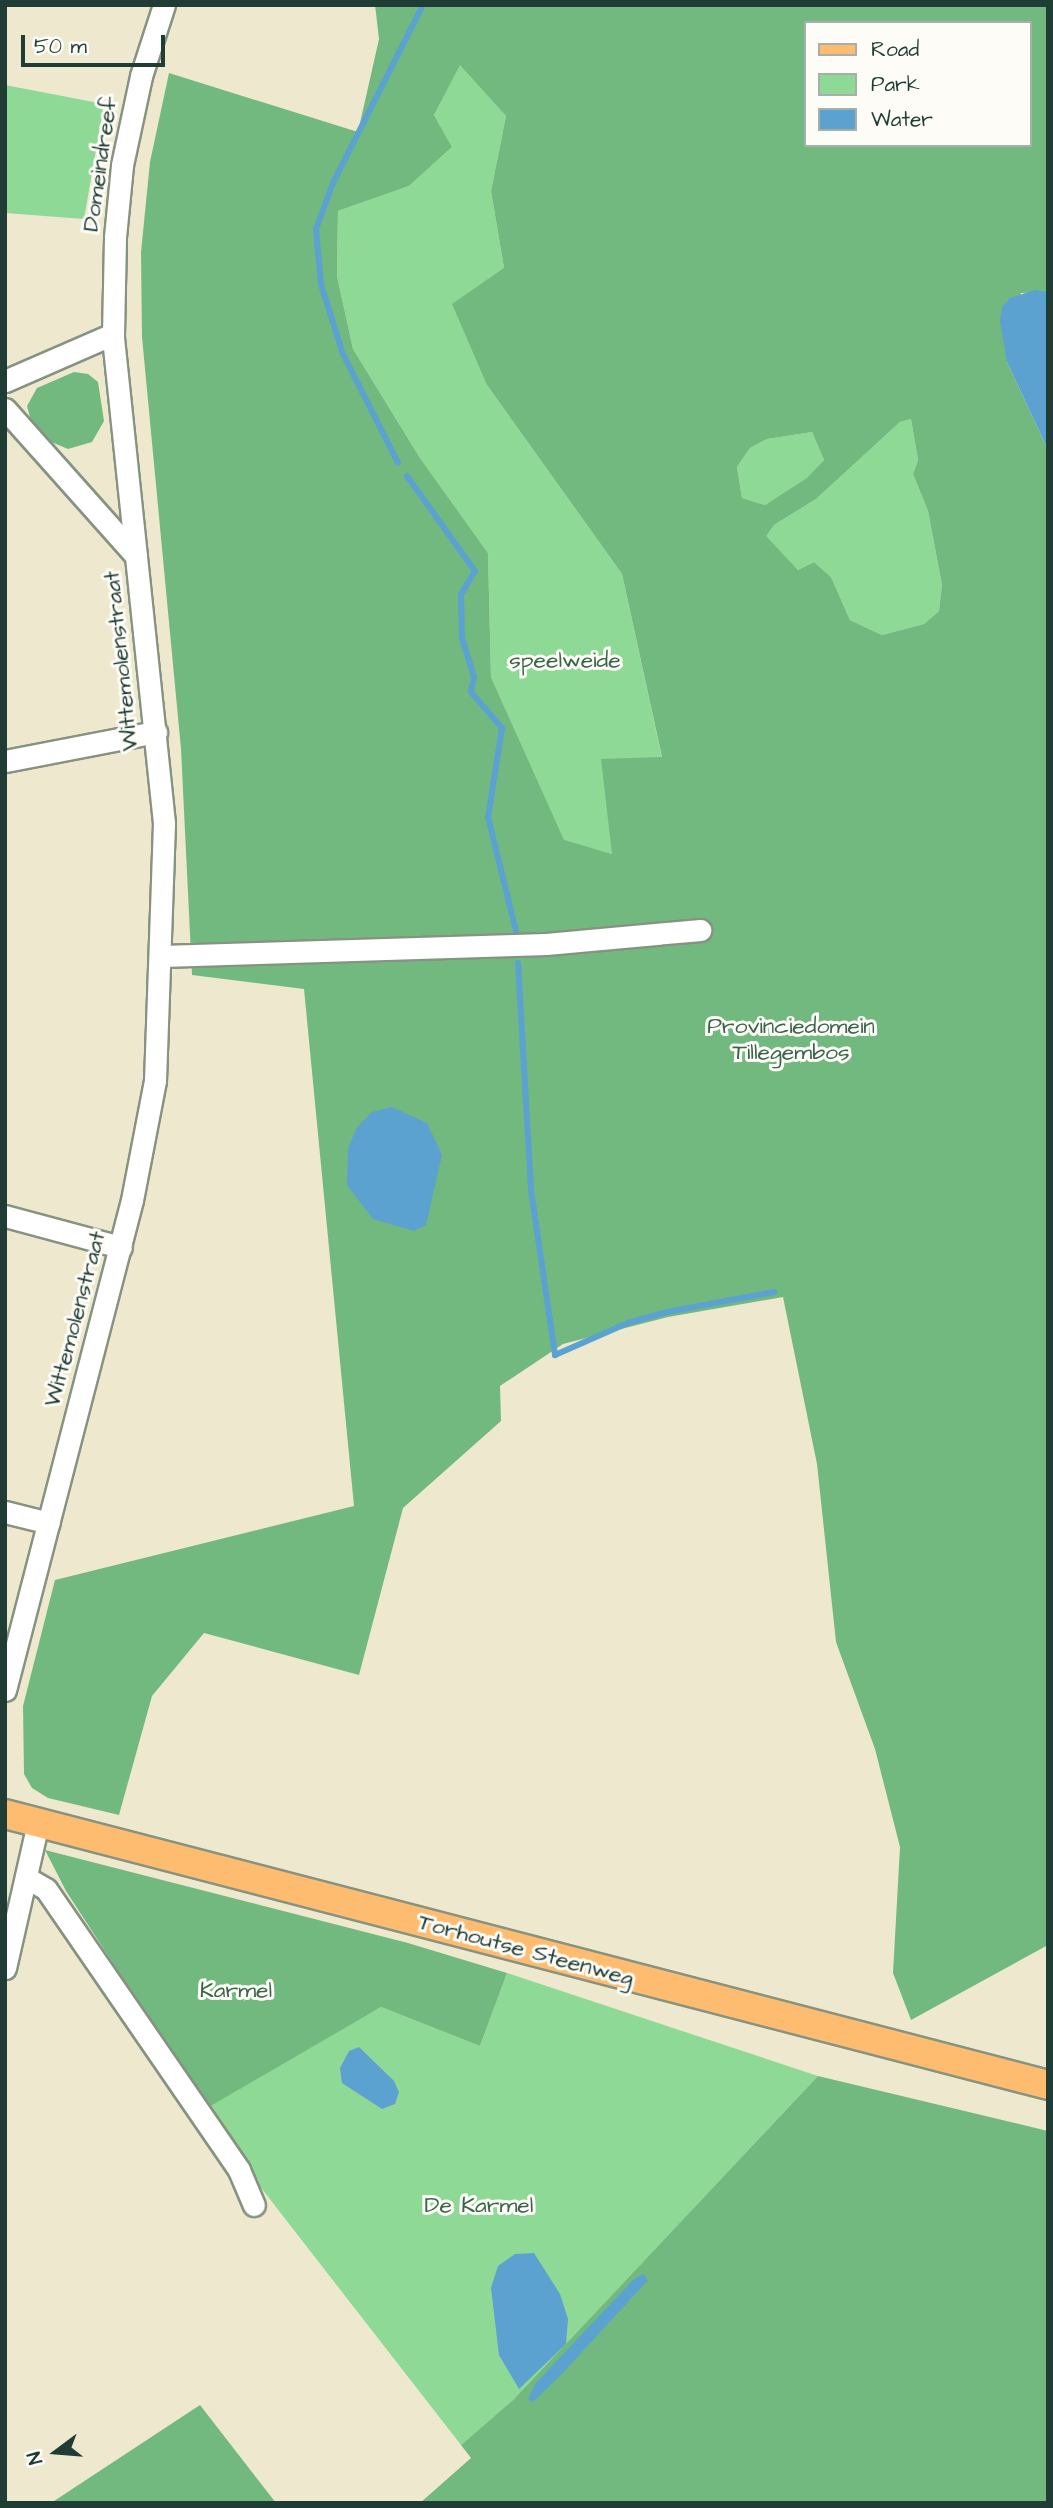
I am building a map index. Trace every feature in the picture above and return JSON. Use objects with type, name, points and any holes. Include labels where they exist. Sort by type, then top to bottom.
[{"type":"main road","name":"Torhoutse Steenweg","points":[[5,1814],[1048,2085]]},
{"type":"street","name":"Domeindreef","points":[[136,556],[113,334],[115,237],[122,165],[141,76],[164,5]]},
{"type":"street","points":[[5,381],[113,334]]},
{"type":"street","name":"Wittemolenstraat","points":[[5,409],[136,556],[156,732],[163,823],[162,956],[155,1081],[121,1247],[5,1690]]},
{"type":"street","points":[[5,761],[156,732]]},
{"type":"street","points":[[162,956],[406,950],[596,941],[700,930]]},
{"type":"street","points":[[5,1216],[121,1247]]},
{"type":"street","points":[[5,1512],[49,1523]]},
{"type":"street","points":[[5,1968],[38,1823]]},
{"type":"street","points":[[27,1878],[46,1889],[239,2170],[254,2205]]},
{"type":"green space","name":"Provinciedomein Tillegembos","points":[[375,5],[1048,5],[1048,292],[1021,293],[1007,362],[1048,450],[1048,1945],[911,2020],[893,1973],[900,1847],[875,1749],[836,1642],[817,1464],[783,1297],[668,1317],[563,1344],[500,1386],[501,1421],[403,1508],[359,1675],[204,1633],[152,1696],[119,1815],[48,1798],[32,1788],[24,1774],[23,1706],[55,1580],[354,1506],[304,989],[192,975],[181,749],[142,337],[141,252],[150,162],[169,73],[358,132],[379,39]],"holes":[[[460,65],[506,116],[491,191],[504,268],[452,304],[487,385],[622,574],[662,757],[601,759],[612,854],[564,840],[491,677],[488,553],[420,458],[353,349],[337,276],[338,211],[409,186],[452,147],[434,115]],[[911,419],[918,460],[913,474],[928,511],[942,585],[939,611],[924,624],[882,635],[850,620],[831,577],[814,562],[798,570],[766,536],[774,525],[816,499],[900,422]],[[812,432],[824,460],[807,478],[765,505],[742,498],[737,467],[750,448],[767,439]]]},
{"type":"green space","name":"speelweide","points":[[460,64],[506,116],[491,191],[504,268],[487,385],[622,574],[662,758],[612,854],[564,841],[491,677],[488,553],[420,458],[353,349],[337,276],[338,211],[409,186],[452,147],[434,115]]},
{"type":"green space","points":[[5,85],[104,104],[84,219],[5,213]]},
{"type":"green space","points":[[74,372],[88,374],[98,382],[104,421],[92,442],[68,449],[49,441],[31,421],[27,406],[37,388]]},
{"type":"green space","points":[[911,419],[918,460],[913,474],[928,511],[942,585],[939,611],[924,624],[882,635],[850,620],[831,577],[814,562],[798,570],[765,536],[774,525],[816,499],[900,422]]},
{"type":"green space","points":[[812,432],[824,460],[808,478],[765,505],[742,498],[737,467],[750,448],[767,439]]},
{"type":"green space","name":"Karmel","points":[[45,1850],[408,1943],[507,1973],[480,2046],[381,2007],[207,2108],[66,1891]]},
{"type":"green space","name":"De Karmel","points":[[507,1973],[818,2076],[513,2400],[461,2445],[251,2175],[205,2104],[381,2007],[480,2046]]},
{"type":"green space","points":[[818,2076],[1048,2131],[1048,2503],[420,2503],[471,2458],[461,2445],[513,2400]]},
{"type":"green space","points":[[200,2405],[276,2503],[51,2503]]},
{"type":"water","points":[[1035,290],[1048,292],[1048,450],[1007,362],[1000,322],[1002,307],[1010,298]]},
{"type":"water","points":[[392,1107],[427,1123],[442,1155],[426,1225],[414,1231],[373,1219],[347,1185],[348,1148],[357,1127],[372,1112]]},
{"type":"water","points":[[359,2047],[394,2081],[399,2092],[395,2104],[382,2109],[342,2083],[340,2068],[349,2051]]},
{"type":"water","points":[[534,2253],[560,2294],[568,2319],[566,2344],[519,2389],[499,2355],[491,2288],[498,2266],[515,2254]]},
{"type":"water","points":[[643,2274],[648,2280],[562,2374],[533,2402],[528,2399],[535,2384],[633,2280]]},
{"type":"waterway","points":[[341,348],[321,284],[316,229],[333,183],[423,5]]},
{"type":"waterway","points":[[342,352],[398,463]]},
{"type":"waterway","points":[[407,476],[475,571],[461,594],[462,638],[474,677],[471,692],[502,728],[488,817],[516,931]]},
{"type":"waterway","points":[[518,963],[531,1190],[555,1355],[628,1323],[667,1312],[774,1292]]}]
